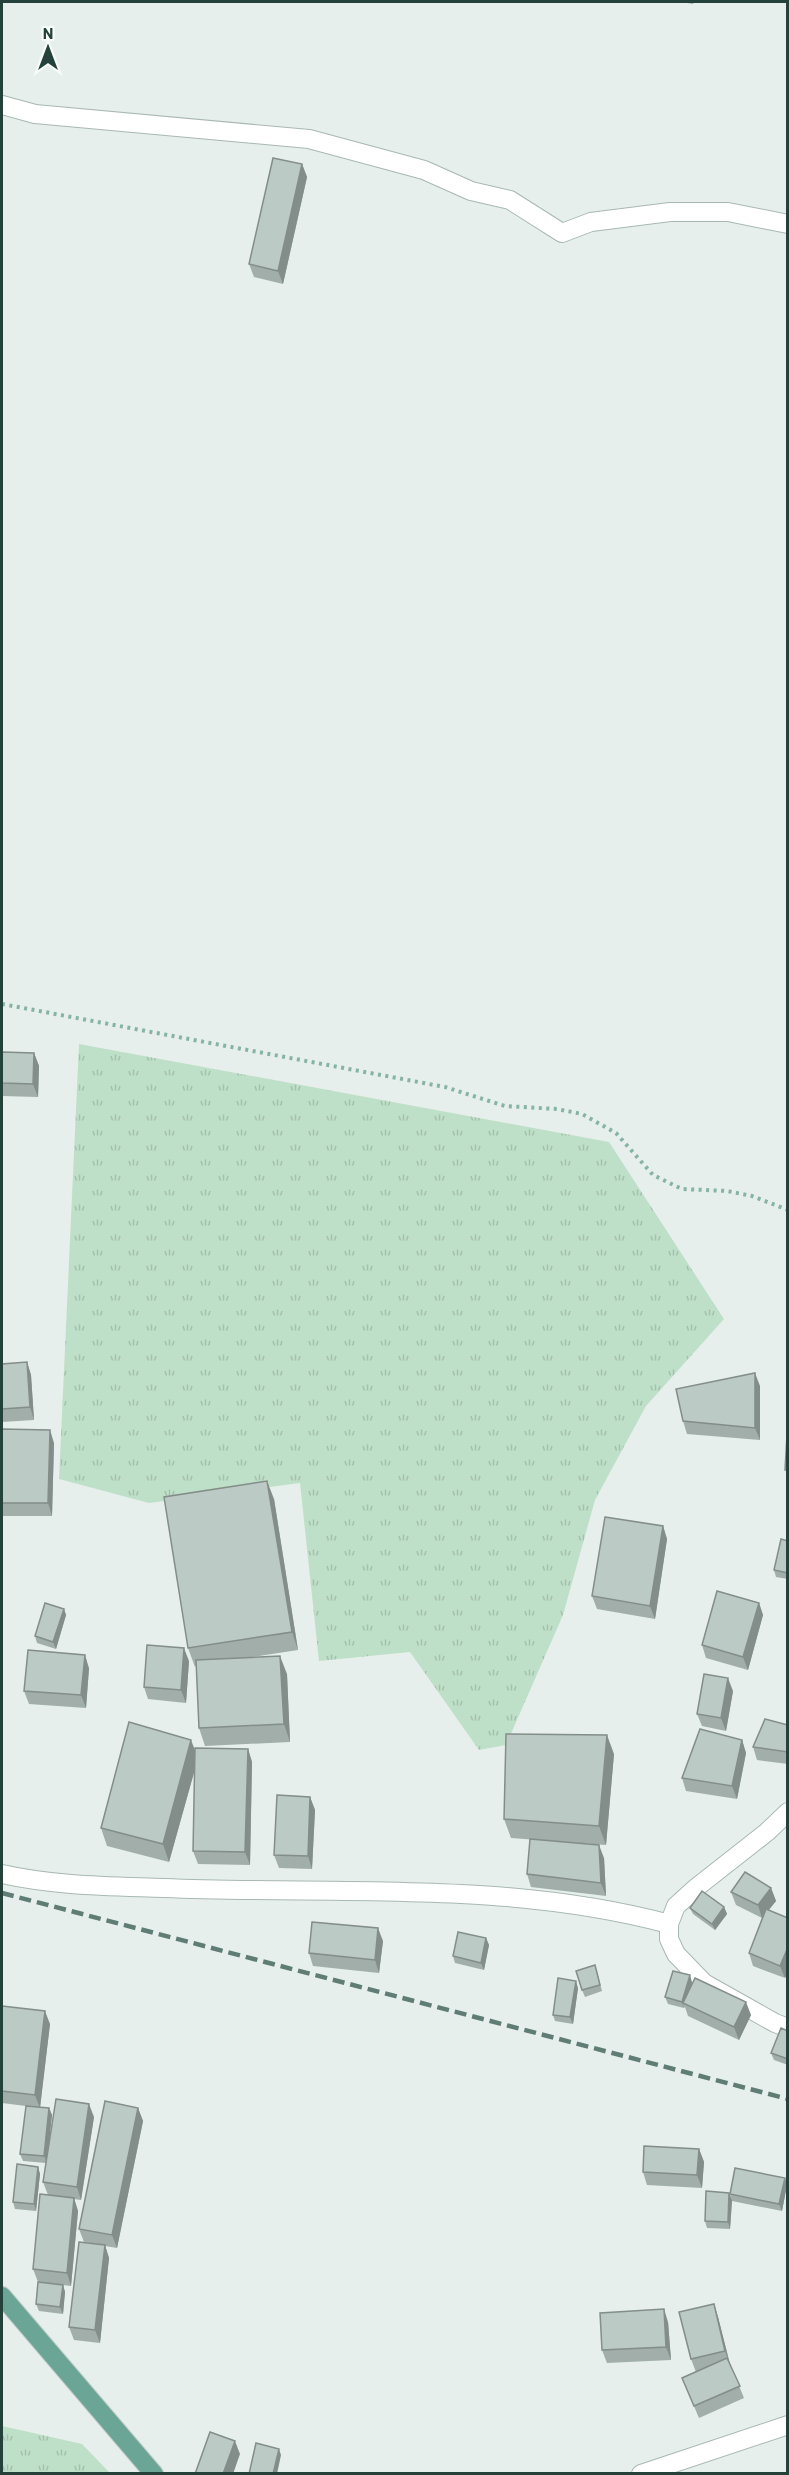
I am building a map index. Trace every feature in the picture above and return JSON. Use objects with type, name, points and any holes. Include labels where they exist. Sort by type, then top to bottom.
[{"type":"main road","points":[[2,2296],[154,2474]]},
{"type":"street","points":[[2,105],[35,114],[309,139],[424,170],[471,191],[510,200],[562,233],[591,222],[670,212],[728,212],[788,224]]},
{"type":"street","points":[[788,1812],[768,1832],[676,1906],[669,1924],[669,1939],[676,1954],[704,1983],[788,2028]]},
{"type":"street","points":[[2,1874],[34,1881],[92,1885],[435,1894],[518,1899],[584,1905],[669,1924]]},
{"type":"street","points":[[641,2474],[788,2425]]},
{"type":"path","points":[[2,1004],[445,1087],[505,1106],[557,1108],[582,1114],[616,1133],[653,1175],[682,1189],[727,1191],[752,1196],[788,1210]]},
{"type":"green space","points":[[79,1044],[609,1142],[724,1319],[646,1406],[595,1500],[563,1615],[506,1745],[479,1750],[410,1652],[319,1661],[300,1483],[149,1503],[59,1479]]},
{"type":"green space","points":[[2,2426],[82,2444],[110,2473],[2,2473]]},
{"type":"building","points":[[273,158],[302,164],[278,271],[249,264]]},
{"type":"building","points":[[2,1052],[34,1053],[33,1084],[2,1083]]},
{"type":"building","points":[[27,1362],[30,1407],[2,1409],[2,1364]]},
{"type":"building","points":[[755,1373],[755,1428],[683,1421],[676,1389]]},
{"type":"building","points":[[2,1429],[50,1430],[48,1503],[2,1503]]},
{"type":"building","points":[[787,1435],[788,1470],[785,1470]]},
{"type":"building","points":[[267,1481],[292,1632],[188,1648],[164,1497]]},
{"type":"building","points":[[605,1517],[663,1526],[650,1606],[592,1596]]},
{"type":"building","points":[[781,1539],[788,1541],[788,1573],[774,1570]]},
{"type":"building","points":[[717,1591],[759,1603],[743,1657],[702,1645]]},
{"type":"building","points":[[45,1603],[64,1609],[53,1642],[35,1636]]},
{"type":"building","points":[[147,1645],[184,1648],[181,1690],[144,1687]]},
{"type":"building","points":[[28,1650],[85,1655],[81,1695],[24,1691]]},
{"type":"building","points":[[280,1656],[284,1724],[199,1728],[196,1660]]},
{"type":"building","points":[[704,1674],[728,1678],[721,1718],[697,1714]]},
{"type":"building","points":[[765,1719],[788,1725],[788,1752],[753,1747]]},
{"type":"building","points":[[129,1722],[191,1740],[163,1844],[101,1828]]},
{"type":"building","points":[[700,1729],[742,1740],[732,1786],[682,1778]]},
{"type":"building","points":[[506,1734],[607,1735],[599,1826],[504,1819]]},
{"type":"building","points":[[195,1748],[248,1749],[245,1852],[193,1851]]},
{"type":"building","points":[[277,1795],[310,1797],[308,1856],[274,1855]]},
{"type":"building","points":[[530,1839],[599,1845],[601,1883],[527,1874]]},
{"type":"building","points":[[745,1872],[771,1888],[758,1905],[731,1892]]},
{"type":"building","points":[[702,1891],[724,1907],[712,1924],[690,1908]]},
{"type":"building","points":[[766,1909],[788,1918],[788,1947],[780,1966],[749,1953]]},
{"type":"building","points":[[312,1922],[378,1928],[375,1960],[309,1953]]},
{"type":"building","points":[[458,1932],[486,1938],[481,1963],[453,1956]]},
{"type":"building","points":[[595,1965],[600,1985],[582,1990],[576,1971]]},
{"type":"building","points":[[673,1971],[690,1975],[682,2002],[665,1997]]},
{"type":"building","points":[[558,1978],[576,1981],[570,2017],[553,2015]]},
{"type":"building","points":[[695,1978],[746,2002],[734,2027],[683,2003]]},
{"type":"building","points":[[2,2006],[45,2011],[35,2095],[2,2091]]},
{"type":"building","points":[[781,2028],[788,2031],[788,2059],[771,2053]]},
{"type":"building","points":[[56,2099],[89,2104],[77,2187],[43,2182]]},
{"type":"building","points":[[105,2101],[138,2108],[112,2235],[79,2229]]},
{"type":"building","points":[[26,2106],[49,2108],[44,2156],[20,2154]]},
{"type":"building","points":[[644,2146],[699,2149],[697,2175],[643,2172]]},
{"type":"building","points":[[17,2164],[38,2167],[34,2204],[13,2202]]},
{"type":"building","points":[[735,2168],[785,2178],[779,2204],[730,2194]]},
{"type":"building","points":[[706,2191],[729,2193],[728,2222],[705,2221]]},
{"type":"building","points":[[40,2194],[74,2198],[67,2273],[33,2269]]},
{"type":"building","points":[[79,2242],[105,2245],[95,2330],[69,2327]]},
{"type":"building","points":[[38,2282],[63,2285],[60,2307],[36,2304]]},
{"type":"building","points":[[714,2304],[725,2351],[691,2359],[679,2312]]},
{"type":"building","points":[[664,2309],[666,2347],[602,2350],[600,2313]]},
{"type":"building","points":[[727,2358],[740,2386],[694,2406],[682,2378]]},
{"type":"building","points":[[210,2432],[235,2441],[223,2474],[195,2474]]},
{"type":"building","points":[[256,2443],[279,2449],[273,2474],[249,2474]]},
{"type":"railway","points":[[2,1893],[788,2099]]}]
